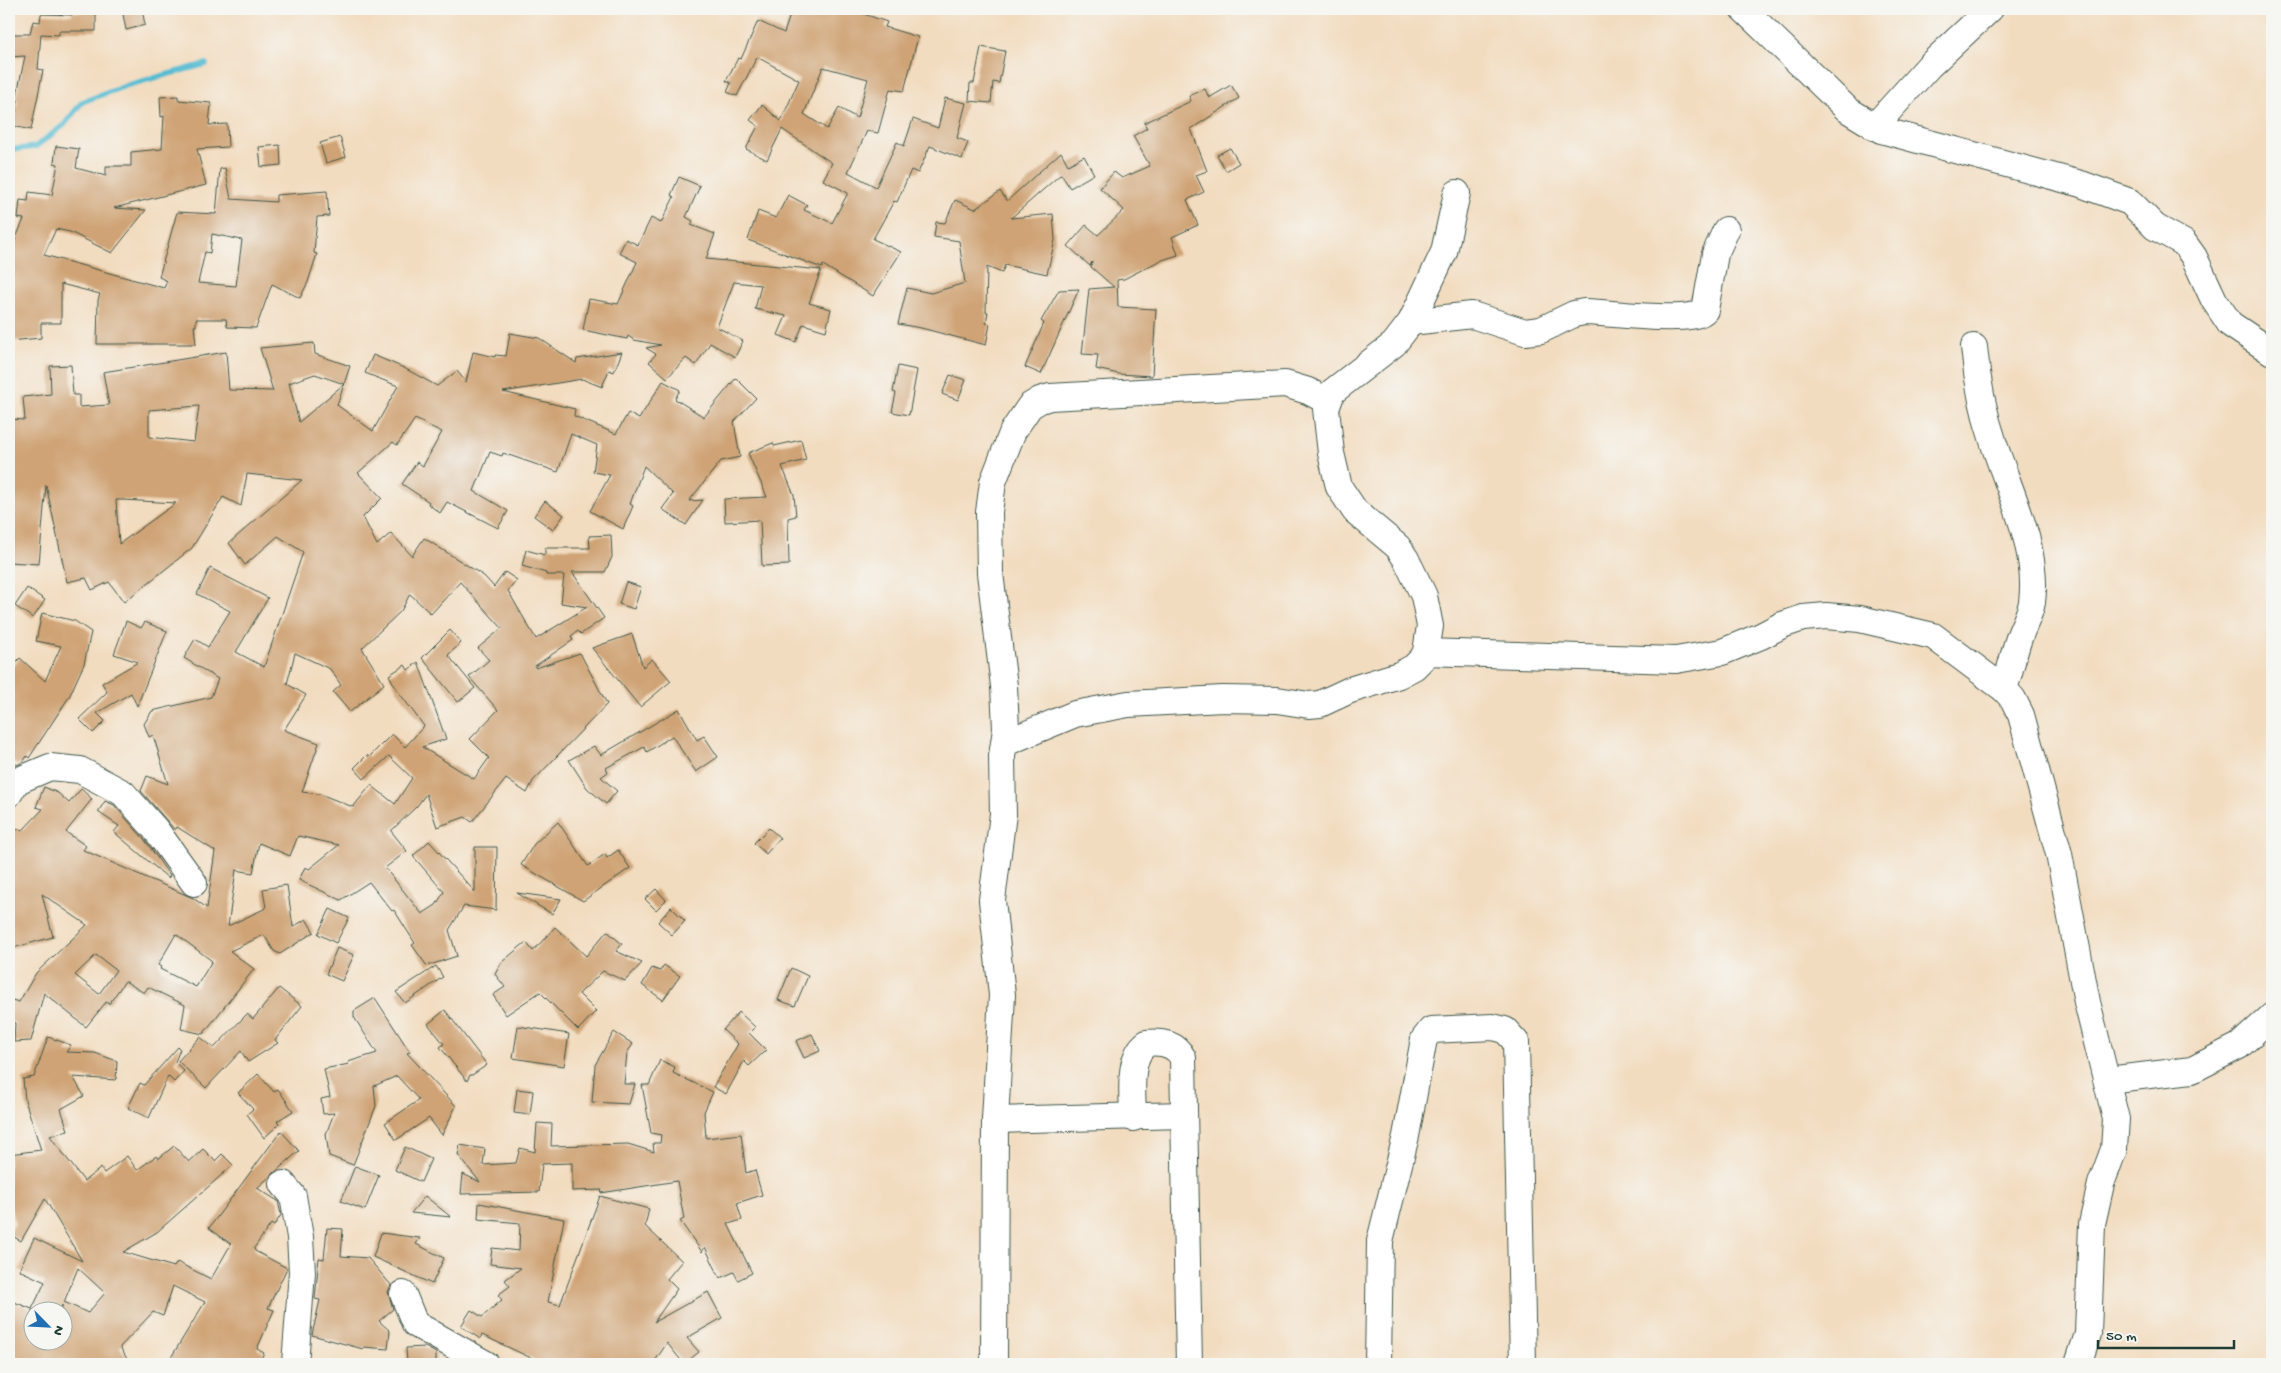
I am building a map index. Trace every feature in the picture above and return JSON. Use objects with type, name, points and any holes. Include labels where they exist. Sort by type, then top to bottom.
[{"type":"street","points":[[1743,9],[1843,105],[1874,127],[1894,136],[2039,172],[2126,199],[2155,227],[2184,243],[2194,257],[2214,300],[2230,324],[2272,352]]},
{"type":"street","points":[[1874,127],[1929,66],[1990,9]]},
{"type":"street","points":[[1005,743],[1075,714],[1128,704],[1223,698],[1277,700],[1310,705],[1320,704],[1350,690],[1398,675],[1414,666],[1426,652],[1430,626],[1429,611],[1406,559],[1398,547],[1355,511],[1339,487],[1330,453],[1326,409],[1327,402],[1335,389],[1394,344],[1411,322],[1444,252],[1457,193]]},
{"type":"street","points":[[1411,322],[1472,315],[1524,332],[1541,330],[1574,314],[1584,312],[1680,319],[1697,317],[1705,310],[1715,254],[1726,230]]},
{"type":"street","points":[[1974,348],[1977,381],[1988,427],[2012,493],[2031,567],[2031,606],[2004,689]]},
{"type":"street","points":[[994,1364],[995,1120],[1002,995],[992,900],[1003,814],[1002,756],[1005,743],[1004,686],[990,566],[990,494],[1005,446],[1020,418],[1030,406],[1050,397],[1285,384],[1308,391],[1327,402]]},
{"type":"street","points":[[1426,652],[1676,660],[1722,652],[1782,625],[1803,618],[1826,616],[1876,622],[1933,636],[2004,689],[2013,699],[2020,715],[2054,835],[2088,1002],[2113,1101],[2116,1135],[2114,1149],[2095,1204],[2091,1241],[2092,1275],[2088,1334],[2078,1364]]},
{"type":"street","points":[[9,794],[17,781],[50,767],[80,770],[123,793],[156,830],[194,883]]},
{"type":"street","points":[[2107,1080],[2192,1070],[2239,1046],[2272,1016]]},
{"type":"street","points":[[1378,1364],[1380,1241],[1406,1136],[1424,1038],[1431,1030],[1492,1027],[1505,1030],[1516,1042],[1523,1364]]},
{"type":"street","points":[[1132,1118],[1135,1063],[1142,1046],[1154,1042],[1175,1047],[1183,1058],[1189,1364]]},
{"type":"street","points":[[995,1120],[1132,1118],[1184,1115]]},
{"type":"street","points":[[283,1184],[293,1196],[300,1237],[302,1272],[294,1364]]},
{"type":"street","points":[[403,1294],[415,1324],[486,1364]]},
{"type":"building","points":[[122,9],[142,9],[145,25],[126,30]]},
{"type":"building","points":[[792,9],[866,9],[864,14],[887,22],[885,27],[918,37],[904,91],[890,89],[878,133],[867,131],[848,172],[876,187],[897,142],[904,146],[913,119],[938,128],[945,98],[966,103],[957,138],[968,142],[962,159],[930,146],[918,173],[911,170],[897,202],[894,201],[873,239],[901,252],[873,296],[823,265],[822,268],[748,240],[758,211],[776,218],[788,195],[807,205],[804,210],[832,223],[848,193],[823,180],[832,163],[782,129],[767,160],[746,149],[758,126],[750,120],[762,105],[781,121],[799,80],[757,57],[737,96],[727,92],[731,83],[726,81],[738,58],[741,59],[758,21],[784,33]],"holes":[[[823,67],[868,79],[857,118],[839,108],[827,129],[804,114]]]},
{"type":"building","points":[[72,12],[96,12],[96,31],[59,31],[59,35],[41,34],[38,69],[43,70],[31,130],[13,126],[18,100],[16,99],[25,56],[9,57],[9,34],[30,34],[33,21],[40,22],[41,14],[72,15]]},
{"type":"building","points":[[981,47],[1005,51],[999,83],[993,82],[991,103],[969,101],[970,83],[974,83]]},
{"type":"building","points":[[1231,85],[1239,98],[1191,129],[1207,171],[1196,175],[1204,192],[1187,200],[1198,225],[1172,237],[1178,255],[1159,261],[1124,279],[1117,280],[1118,307],[1156,309],[1152,376],[1119,374],[1096,369],[1098,355],[1082,354],[1089,289],[1114,287],[1091,267],[1092,262],[1090,266],[1068,246],[1086,225],[1098,235],[1124,210],[1100,188],[1114,172],[1122,178],[1150,166],[1133,136],[1147,128],[1144,123],[1191,101],[1189,96],[1205,89],[1209,98]]},
{"type":"building","points":[[178,96],[178,100],[211,103],[209,125],[227,124],[228,147],[197,149],[206,185],[114,208],[146,210],[112,253],[70,232],[56,229],[44,255],[164,288],[167,281],[159,277],[177,212],[216,214],[220,169],[225,168],[231,199],[276,202],[276,195],[327,191],[329,216],[317,217],[314,253],[317,254],[308,282],[300,298],[272,284],[256,328],[227,327],[226,319],[196,319],[196,326],[194,326],[196,344],[97,344],[98,300],[100,294],[61,284],[61,323],[41,323],[41,338],[9,341],[9,264],[13,253],[10,252],[24,219],[18,218],[20,200],[28,201],[29,192],[52,195],[58,164],[54,163],[56,146],[79,149],[76,168],[106,176],[106,166],[131,166],[131,152],[162,149],[164,116],[161,117],[160,97]],"holes":[[[212,234],[242,240],[236,286],[198,283],[205,252],[210,253]]]},
{"type":"building","points":[[340,137],[346,157],[326,163],[320,143]]},
{"type":"building","points":[[280,145],[281,165],[261,167],[259,147]]},
{"type":"building","points":[[1230,148],[1239,163],[1226,171],[1217,155]]},
{"type":"building","points":[[1061,152],[1068,165],[1084,156],[1094,174],[1070,188],[1061,174],[1011,218],[1053,214],[1055,240],[1047,274],[1005,265],[1002,273],[987,267],[986,312],[988,312],[986,323],[990,324],[986,345],[898,324],[907,288],[931,293],[965,283],[959,241],[934,237],[936,222],[945,223],[955,200],[975,209],[1000,191],[1007,201]]},
{"type":"building","points":[[679,177],[700,186],[686,217],[693,221],[691,225],[715,234],[706,259],[821,270],[809,303],[831,309],[826,331],[803,324],[796,342],[778,335],[786,316],[755,309],[761,285],[734,282],[717,327],[743,341],[735,357],[710,343],[696,365],[686,358],[667,378],[649,362],[656,354],[646,348],[661,345],[634,340],[628,336],[627,339],[583,330],[589,299],[618,304],[637,262],[619,253],[626,239],[638,245],[651,218],[661,223],[674,197],[671,195]]},
{"type":"building","points":[[1079,289],[1041,374],[1025,367],[1044,323],[1041,321],[1059,290]]},
{"type":"building","points":[[510,333],[539,338],[576,363],[577,359],[622,352],[614,372],[609,370],[602,387],[582,379],[503,392],[575,409],[574,416],[616,434],[628,413],[639,419],[663,381],[680,390],[675,399],[704,417],[736,378],[756,398],[734,422],[740,457],[721,461],[689,501],[703,500],[686,525],[662,509],[673,494],[644,466],[630,504],[633,506],[623,529],[590,511],[610,475],[593,472],[597,445],[571,434],[558,472],[503,453],[502,456],[490,452],[474,491],[508,511],[498,528],[447,502],[440,513],[428,504],[429,502],[402,484],[417,462],[423,466],[442,432],[415,419],[397,445],[393,442],[358,473],[382,498],[363,517],[377,545],[391,533],[412,556],[424,538],[484,576],[494,587],[505,572],[517,580],[508,591],[536,639],[587,607],[561,603],[564,575],[546,575],[546,573],[522,566],[526,550],[545,555],[545,548],[590,548],[589,536],[611,535],[612,557],[605,572],[572,572],[604,618],[581,634],[578,631],[571,636],[573,640],[535,666],[536,668],[580,653],[607,704],[533,781],[527,793],[506,779],[472,822],[465,817],[437,827],[426,794],[417,806],[391,831],[407,851],[385,868],[422,914],[436,905],[444,892],[413,856],[429,841],[475,892],[475,847],[497,847],[496,910],[464,906],[449,930],[457,956],[427,966],[412,945],[415,943],[394,910],[392,911],[369,882],[341,900],[299,880],[305,867],[309,869],[339,845],[298,836],[290,856],[259,843],[253,873],[236,870],[228,926],[266,908],[263,889],[287,885],[293,927],[306,919],[314,932],[280,954],[274,951],[264,935],[230,951],[254,969],[203,1034],[181,1029],[185,1005],[148,987],[144,993],[125,981],[109,1004],[106,1002],[86,1027],[44,993],[31,1041],[14,1042],[15,1023],[9,1022],[12,1000],[19,1002],[36,973],[87,925],[42,894],[53,937],[9,949],[9,828],[23,830],[43,809],[36,807],[44,787],[58,793],[69,803],[81,789],[92,799],[66,832],[86,846],[83,850],[193,898],[207,908],[215,851],[177,827],[175,830],[141,791],[147,776],[168,784],[153,735],[149,737],[144,724],[152,711],[211,697],[218,679],[184,658],[195,639],[208,647],[230,611],[197,594],[210,568],[268,598],[236,652],[264,667],[303,552],[278,536],[245,565],[229,543],[302,480],[247,474],[241,506],[223,497],[192,548],[124,602],[109,582],[92,590],[86,578],[67,582],[46,485],[39,564],[9,562],[9,419],[25,420],[23,397],[51,394],[50,366],[71,365],[73,395],[79,395],[79,407],[109,405],[103,372],[226,352],[229,390],[273,391],[260,348],[314,343],[315,354],[350,366],[337,405],[373,431],[398,386],[365,373],[373,355],[404,368],[437,386],[457,371],[466,382],[473,352],[495,357],[495,355],[506,356]],"holes":[[[315,374],[344,384],[299,422],[289,383]],[[199,406],[194,442],[149,437],[149,410]],[[116,500],[176,503],[119,544]],[[460,582],[502,628],[478,648],[489,660],[469,677],[498,710],[470,739],[489,758],[474,779],[422,747],[446,739],[418,662],[408,670],[405,665],[389,675],[397,690],[424,726],[405,747],[392,734],[369,757],[367,755],[354,768],[364,779],[389,756],[412,778],[395,804],[371,785],[353,807],[320,794],[302,792],[319,743],[284,730],[306,695],[287,684],[295,653],[330,669],[341,685],[333,692],[350,712],[384,684],[362,648],[401,611],[410,594],[431,614]],[[176,934],[212,961],[196,987],[160,969],[161,967],[158,965]],[[96,955],[116,970],[99,994],[75,975]]]},
{"type":"building","points":[[898,366],[917,370],[909,415],[892,412],[896,393],[893,392]]},
{"type":"building","points":[[950,375],[966,380],[958,400],[942,394]]},
{"type":"building","points":[[801,440],[806,460],[782,466],[794,495],[796,516],[788,518],[789,565],[762,566],[760,520],[725,522],[724,499],[767,497],[748,453],[773,443],[774,446]]},
{"type":"building","points":[[545,501],[564,515],[553,530],[534,516]]},
{"type":"building","points":[[626,582],[641,587],[634,609],[619,604]]},
{"type":"building","points":[[27,588],[45,600],[33,618],[15,606]]},
{"type":"building","points":[[42,613],[75,621],[91,632],[84,664],[69,697],[29,758],[27,756],[23,762],[17,765],[9,759],[9,670],[20,658],[45,681],[61,646],[36,641]]},
{"type":"building","points":[[126,621],[141,628],[145,622],[167,631],[137,706],[131,693],[97,713],[105,721],[93,733],[79,719],[107,692],[102,683],[138,662],[114,654]]},
{"type":"building","points":[[450,630],[461,643],[448,655],[475,688],[458,702],[422,658]]},
{"type":"building","points":[[632,634],[643,667],[652,659],[671,681],[640,707],[592,648]]},
{"type":"building","points":[[679,709],[697,740],[704,736],[718,757],[696,772],[672,736],[647,752],[644,747],[606,768],[608,772],[601,777],[617,791],[606,804],[587,788],[569,760],[594,746],[601,755]]},
{"type":"building","points":[[105,801],[114,805],[144,839],[170,876],[168,878],[114,832],[119,826],[98,812]]},
{"type":"building","points":[[558,822],[588,866],[605,854],[607,858],[618,850],[630,868],[583,901],[521,865],[534,844]]},
{"type":"building","points":[[769,828],[780,838],[766,854],[754,843]]},
{"type":"building","points":[[656,889],[666,900],[656,910],[645,899]]},
{"type":"building","points":[[517,893],[561,899],[552,914]]},
{"type":"building","points":[[671,907],[685,921],[672,935],[658,922]]},
{"type":"building","points":[[330,909],[349,918],[336,943],[318,934]]},
{"type":"building","points":[[555,927],[586,956],[607,931],[622,944],[616,951],[642,963],[625,981],[603,971],[579,994],[596,1011],[578,1030],[540,992],[506,1015],[493,995],[505,987],[495,974],[502,962],[526,942],[533,951]]},
{"type":"building","points":[[337,948],[354,955],[342,981],[326,974]]},
{"type":"building","points":[[664,965],[680,976],[663,1000],[642,985],[652,968],[660,971]]},
{"type":"building","points":[[436,966],[443,977],[405,1003],[396,992]]},
{"type":"building","points":[[791,968],[808,976],[795,1006],[778,1000]]},
{"type":"building","points":[[279,988],[302,1006],[275,1040],[278,1043],[248,1062],[241,1051],[206,1088],[178,1061],[200,1037],[214,1048],[247,1014],[253,1019]]},
{"type":"building","points":[[375,998],[410,1052],[407,1053],[456,1106],[442,1135],[429,1118],[396,1140],[385,1123],[419,1100],[397,1076],[374,1086],[376,1106],[353,1165],[329,1156],[326,1134],[334,1113],[323,1114],[321,1099],[330,1097],[324,1069],[349,1064],[348,1062],[377,1053],[354,1017],[354,1011]]},
{"type":"building","points":[[445,1010],[487,1065],[470,1075],[467,1081],[440,1047],[444,1044],[428,1024]]},
{"type":"building","points":[[739,1012],[755,1027],[749,1033],[766,1050],[749,1066],[744,1061],[726,1094],[713,1087],[738,1044],[723,1030]]},
{"type":"building","points":[[518,1026],[569,1034],[564,1066],[513,1058]]},
{"type":"building","points":[[614,1032],[633,1044],[627,1053],[624,1084],[635,1084],[629,1104],[592,1102],[595,1065]]},
{"type":"building","points":[[812,1034],[820,1051],[804,1058],[796,1041]]},
{"type":"building","points":[[48,1037],[71,1045],[66,1052],[95,1053],[117,1061],[116,1080],[73,1077],[84,1096],[61,1109],[68,1130],[50,1136],[84,1181],[101,1168],[104,1173],[127,1156],[137,1170],[156,1156],[158,1159],[174,1146],[189,1162],[203,1149],[215,1161],[222,1154],[233,1165],[157,1232],[123,1252],[174,1267],[177,1262],[211,1279],[231,1244],[209,1228],[281,1131],[299,1151],[257,1188],[278,1201],[281,1215],[274,1226],[271,1224],[254,1248],[255,1251],[287,1268],[268,1308],[274,1310],[257,1349],[264,1353],[258,1364],[167,1364],[205,1302],[173,1286],[163,1316],[153,1312],[120,1347],[130,1364],[9,1364],[9,1300],[22,1305],[22,1350],[72,1350],[72,1306],[88,1313],[105,1293],[78,1268],[65,1300],[36,1300],[45,1282],[19,1270],[34,1238],[82,1261],[45,1199],[21,1241],[9,1234],[15,1224],[9,1200],[9,1154],[41,1150],[25,1100],[23,1079],[34,1077]]},
{"type":"building","points":[[178,1047],[180,1049],[175,1062],[184,1071],[174,1082],[168,1076],[149,1118],[128,1108],[140,1083],[144,1085]]},
{"type":"building","points":[[660,1060],[675,1067],[673,1073],[713,1092],[704,1112],[706,1138],[741,1134],[746,1173],[755,1170],[762,1195],[737,1203],[742,1220],[728,1224],[752,1273],[738,1280],[734,1272],[720,1278],[705,1247],[702,1252],[680,1221],[684,1219],[677,1181],[601,1193],[602,1190],[572,1191],[572,1163],[542,1164],[539,1192],[461,1194],[463,1174],[480,1182],[458,1155],[460,1145],[485,1149],[483,1165],[516,1163],[520,1148],[535,1152],[537,1123],[552,1124],[551,1146],[628,1144],[654,1152],[653,1143],[660,1143],[661,1135],[651,1133],[642,1085],[649,1085]]},
{"type":"building","points":[[258,1074],[274,1092],[278,1089],[293,1111],[277,1121],[279,1123],[277,1126],[264,1138],[247,1114],[253,1109],[238,1093]]},
{"type":"building","points":[[517,1089],[533,1091],[530,1115],[514,1113]]},
{"type":"building","points":[[405,1147],[431,1159],[421,1182],[395,1170]]},
{"type":"building","points":[[355,1166],[379,1175],[365,1210],[341,1201]]},
{"type":"building","points":[[425,1196],[451,1217],[411,1213]]},
{"type":"building","points":[[600,1196],[649,1209],[645,1226],[682,1261],[667,1279],[677,1289],[654,1322],[708,1292],[722,1318],[687,1338],[699,1352],[684,1364],[667,1343],[653,1364],[544,1364],[482,1335],[480,1339],[461,1326],[471,1310],[482,1317],[502,1300],[498,1295],[510,1286],[505,1280],[521,1268],[490,1264],[492,1248],[519,1251],[520,1223],[478,1219],[479,1203],[564,1219],[548,1302],[560,1305]]},
{"type":"building","points":[[327,1228],[343,1229],[341,1256],[368,1258],[391,1285],[388,1292],[393,1309],[379,1321],[390,1331],[388,1349],[364,1347],[363,1349],[312,1335],[320,1300],[315,1299],[319,1258],[324,1259]]},
{"type":"building","points":[[381,1233],[420,1238],[416,1244],[444,1258],[432,1284],[373,1257]]},
{"type":"building","points":[[425,1347],[436,1353],[436,1364],[407,1364],[406,1348]]},
{"type":"waterway","points":[[9,150],[35,147],[64,125],[82,102],[128,85],[206,64]]}]
